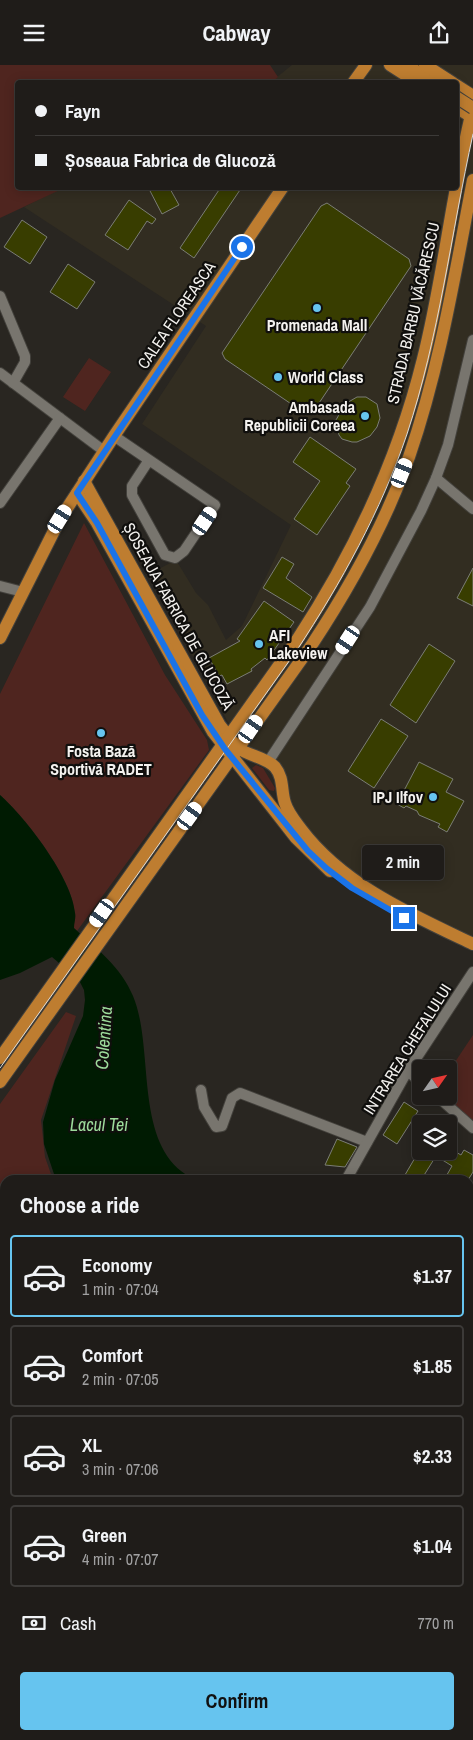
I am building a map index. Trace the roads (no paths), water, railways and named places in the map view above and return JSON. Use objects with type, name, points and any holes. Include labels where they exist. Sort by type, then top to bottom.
[{"type":"main road","points":[[355,80],[366,65]]},
{"type":"main road","points":[[390,65],[413,80]]},
{"type":"main road","points":[[408,65],[430,80]]},
{"type":"main road","points":[[425,65],[448,80]]},
{"type":"main road","points":[[459,87],[473,95]]},
{"type":"main road","points":[[459,100],[472,112]]},
{"type":"main road","points":[[459,108],[472,112]]},
{"type":"main road","name":"STRADA BARBU VĂCĂRESCU","points":[[459,177],[472,112]]},
{"type":"main road","name":"STRADA BARBU VĂCĂRESCU","points":[[0,1082],[236,753],[311,645],[341,599],[364,557],[401,477],[436,366],[473,180]]},
{"type":"main road","name":"CALEA FLOREASCA","points":[[0,637],[60,519],[281,190]]},
{"type":"main road","name":"STRADA BARBU VĂCĂRESCU","points":[[0,1058],[285,658],[322,603],[349,553],[388,469],[408,413],[423,358],[456,190]]},
{"type":"main road","name":"ȘOSEAUA FABRICA DE GLUCOZĂ","points":[[84,481],[212,711],[225,740]]},
{"type":"main road","name":"ȘOSEAUA FABRICA DE GLUCOZĂ","points":[[77,493],[96,521],[202,715],[236,753],[254,783],[296,838],[326,868],[379,905],[473,954]]},
{"type":"main road","points":[[60,519],[77,512],[85,513],[96,521]]},
{"type":"main road","name":"ȘOSEAUA FABRICA DE GLUCOZĂ","points":[[236,753],[268,762]]},
{"type":"main road","points":[[268,762],[277,771],[286,805],[304,832],[325,856],[346,874],[375,893],[473,944]]},
{"type":"main road","points":[[254,783],[272,797],[283,789]]},
{"type":"street","points":[[0,296],[25,356],[25,362],[13,383]]},
{"type":"street","points":[[268,762],[376,596],[436,477],[452,431],[473,340]]},
{"type":"street","points":[[0,373],[104,451]]},
{"type":"street","points":[[0,503],[4,491],[60,418]]},
{"type":"street","points":[[114,436],[215,505],[184,551],[175,558],[164,555],[132,495],[132,485],[149,460]]},
{"type":"street","points":[[436,477],[473,509]]},
{"type":"street","points":[[0,586],[23,592]]},
{"type":"street","name":"INTRAREA CHEFALULUI","points":[[349,1175],[408,1071],[473,972]]},
{"type":"street","points":[[408,1071],[412,1075]]},
{"type":"street","points":[[201,1090],[204,1107],[212,1123],[218,1127],[222,1126],[232,1098],[240,1093],[367,1142]]},
{"type":"street","points":[[447,1105],[473,1128]]},
{"type":"water","name":"Lacul Tei","points":[[0,795],[22,818],[57,866],[72,899],[75,915],[74,928],[115,967],[133,996],[140,1019],[149,1098],[154,1124],[162,1147],[176,1166],[189,1175],[54,1175],[44,1144],[43,1122],[55,1080],[83,1016],[84,990],[79,980],[52,957],[20,973],[0,980]]},
{"type":"tram line","points":[[0,1068],[297,650],[359,546],[397,463],[418,397],[436,323],[473,134]]},
{"type":"place","name":"Promenada Mall","points":[[317,308]]},
{"type":"place","name":"World Class","points":[[278,377]]},
{"type":"place","name":"Ambasada Republicii Coreea","points":[[365,416]]},
{"type":"place","name":"AFI Lakeview","points":[[259,644]]},
{"type":"place","name":"Fosta Bază Sportivă RADET","points":[[101,733]]},
{"type":"place","name":"IPJ Ilfov","points":[[433,797]]},
{"type":"water label","name":"Colentina","points":[[104,1038]]}]
